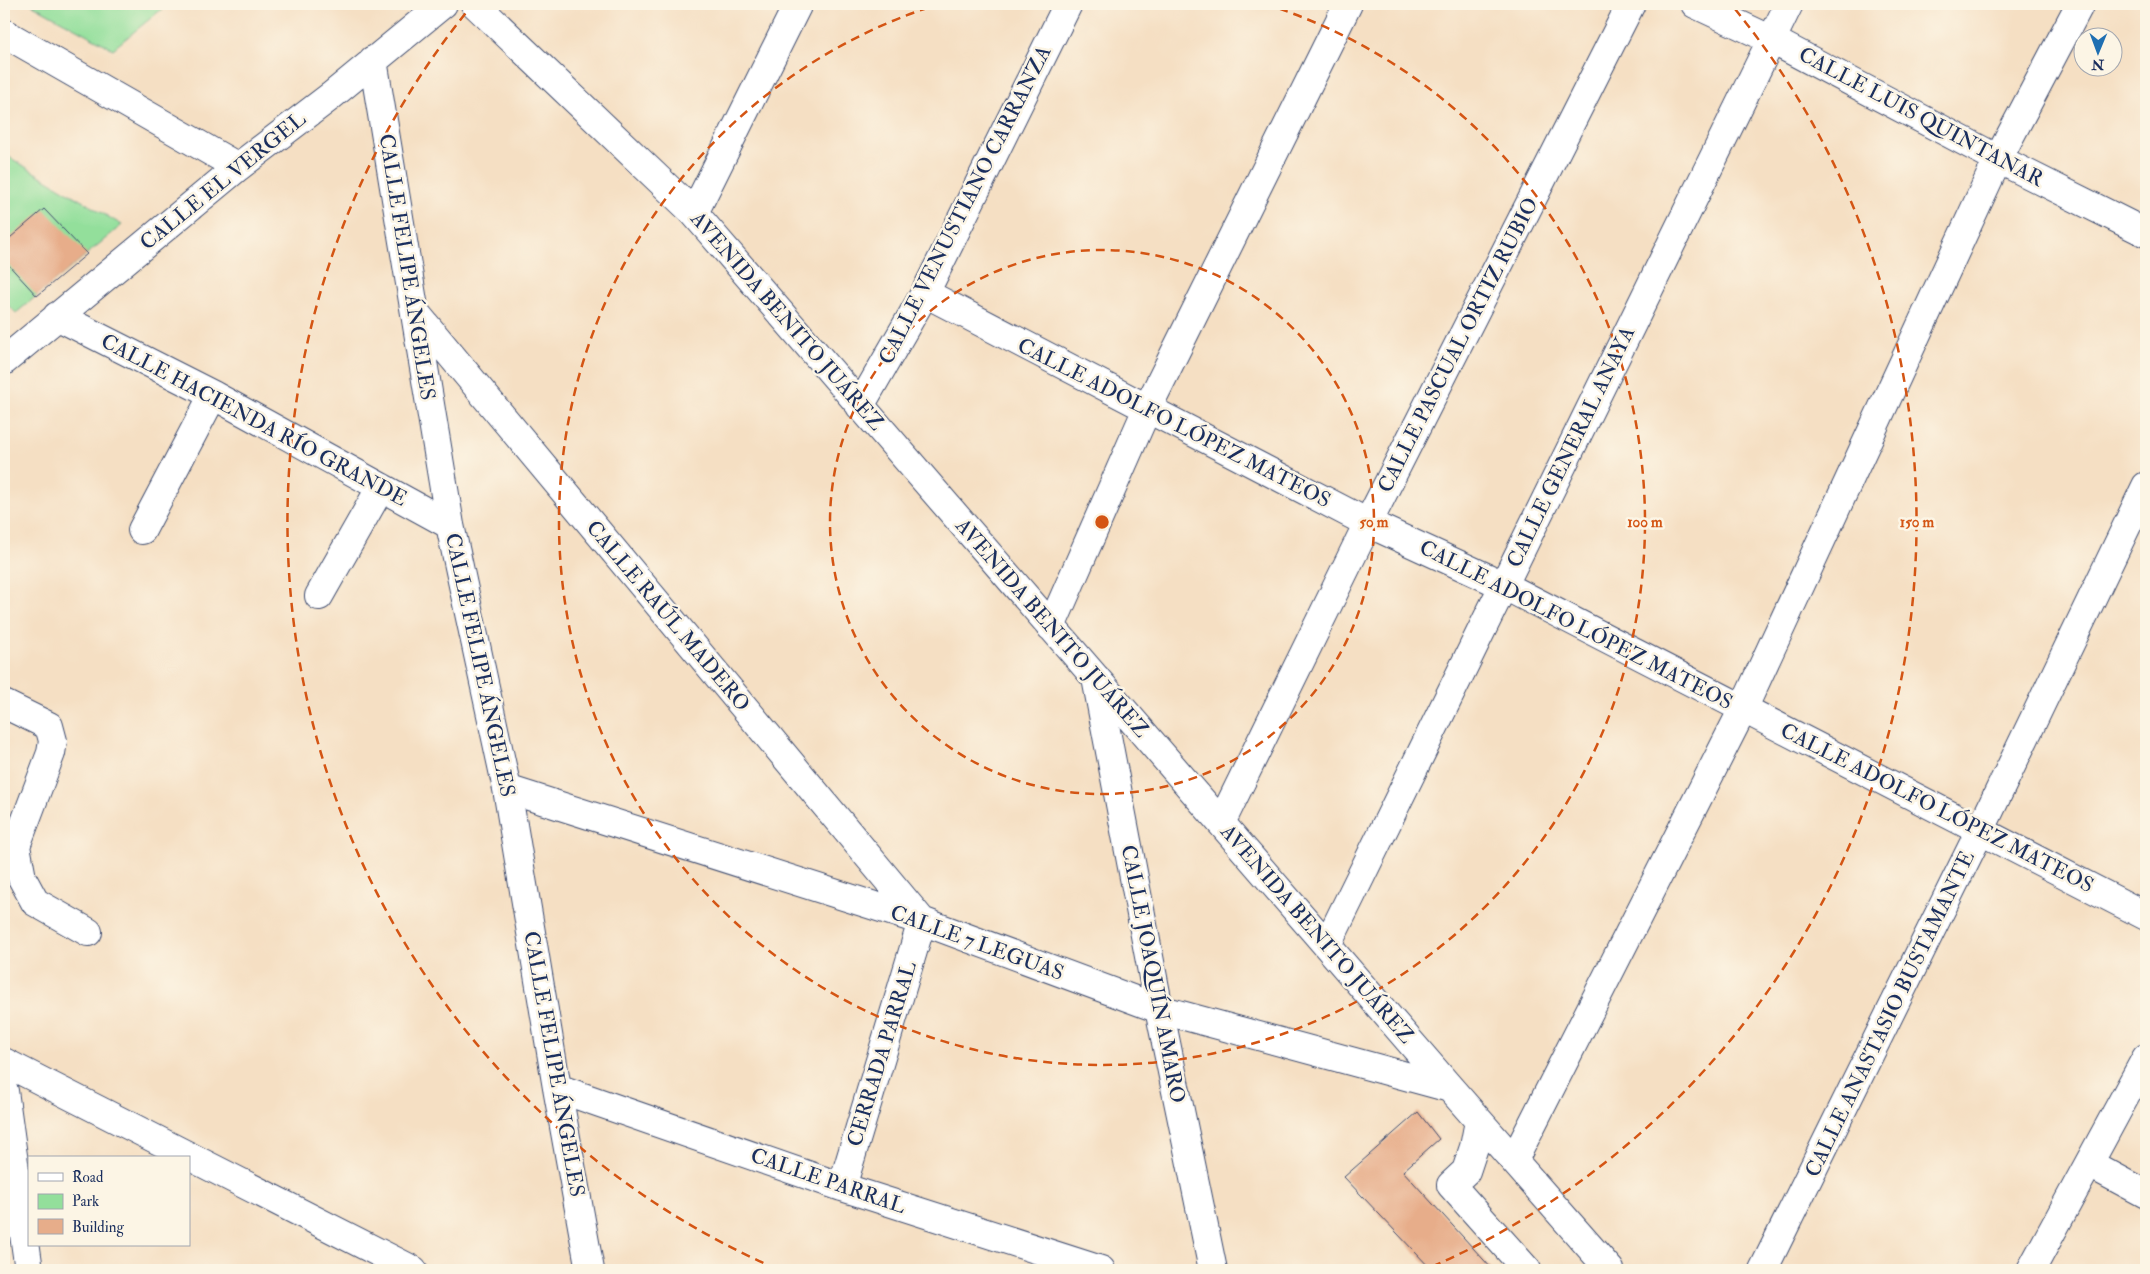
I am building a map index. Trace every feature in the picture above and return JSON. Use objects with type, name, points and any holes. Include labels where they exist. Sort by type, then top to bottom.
[{"type":"street","name":"CALLE EL VERGEL","points":[[4,361],[238,167],[331,96],[443,4]]},
{"type":"street","name":"AVENIDA BENITO JUÁREZ","points":[[476,4],[694,213],[1450,1088],[1610,1270]]},
{"type":"street","points":[[694,213],[798,4]]},
{"type":"street","name":"CALLE VENUSTIANO CARRANZA","points":[[860,406],[925,293],[1068,4]]},
{"type":"street","points":[[1051,627],[1147,409],[1348,4]]},
{"type":"street","name":"CALLE PASCUAL ORTIZ RUBIO","points":[[1221,823],[1368,523],[1631,4]]},
{"type":"street","name":"CALLE LUIS QUINTANAR","points":[[1694,4],[1772,40],[1998,159],[2146,233]]},
{"type":"street","name":"CALLE GENERAL ANAYA","points":[[1327,945],[1789,4]]},
{"type":"street","points":[[1514,1160],[1743,708],[1998,159],[2080,4]]},
{"type":"street","points":[[4,33],[238,167]]},
{"type":"street","name":"CALLE FELIPE ÁNGELES","points":[[373,60],[450,525],[507,789],[557,1088],[590,1270]]},
{"type":"street","name":"CALLE ADOLFO LÓPEZ MATEOS","points":[[925,293],[1368,523],[1503,585],[2146,916]]},
{"type":"street","name":"CALLE RAÚL MADERO","points":[[414,311],[922,921]]},
{"type":"street","name":"CALLE HACIENDA RÍO GRANDE","points":[[57,316],[213,396],[450,525]]},
{"type":"street","points":[[142,530],[213,396]]},
{"type":"street","name":"CALLE ANASTASIO BUSTAMANTE","points":[[1763,1270],[1980,831],[2146,486]]},
{"type":"street","points":[[319,596],[381,487]]},
{"type":"street","name":"CALLE JOAQUÍN AMARO","points":[[1096,677],[1159,1009],[1212,1270]]},
{"type":"street","points":[[4,704],[49,726],[54,741],[51,753],[10,846],[22,878],[35,902],[88,932]]},
{"type":"street","name":"CALLE 7 LEGUAS","points":[[507,789],[922,921],[1159,1009],[1450,1088]]},
{"type":"street","name":"CERRADA PARRAL","points":[[842,1187],[922,921]]},
{"type":"street","points":[[2031,1270],[2146,1058]]},
{"type":"street","points":[[4,1062],[189,1156]]},
{"type":"street","name":"CALLE PARRAL","points":[[557,1088],[842,1187],[1101,1270]]},
{"type":"street","points":[[4,1091],[29,1270]]},
{"type":"street","points":[[1479,1121],[1474,1147],[1466,1171],[1451,1185],[1527,1270]]},
{"type":"street","points":[[190,1157],[413,1270]]},
{"type":"street","points":[[2090,1164],[2146,1194]]},
{"type":"green space","points":[[31,4],[168,4],[113,49]]},
{"type":"green space","points":[[4,154],[122,225],[16,313],[4,301]]},
{"type":"building","points":[[44,209],[87,254],[37,296],[4,260],[4,243]]},
{"type":"building","points":[[1418,1112],[1439,1139],[1403,1171],[1493,1270],[1432,1270],[1344,1177]]}]
